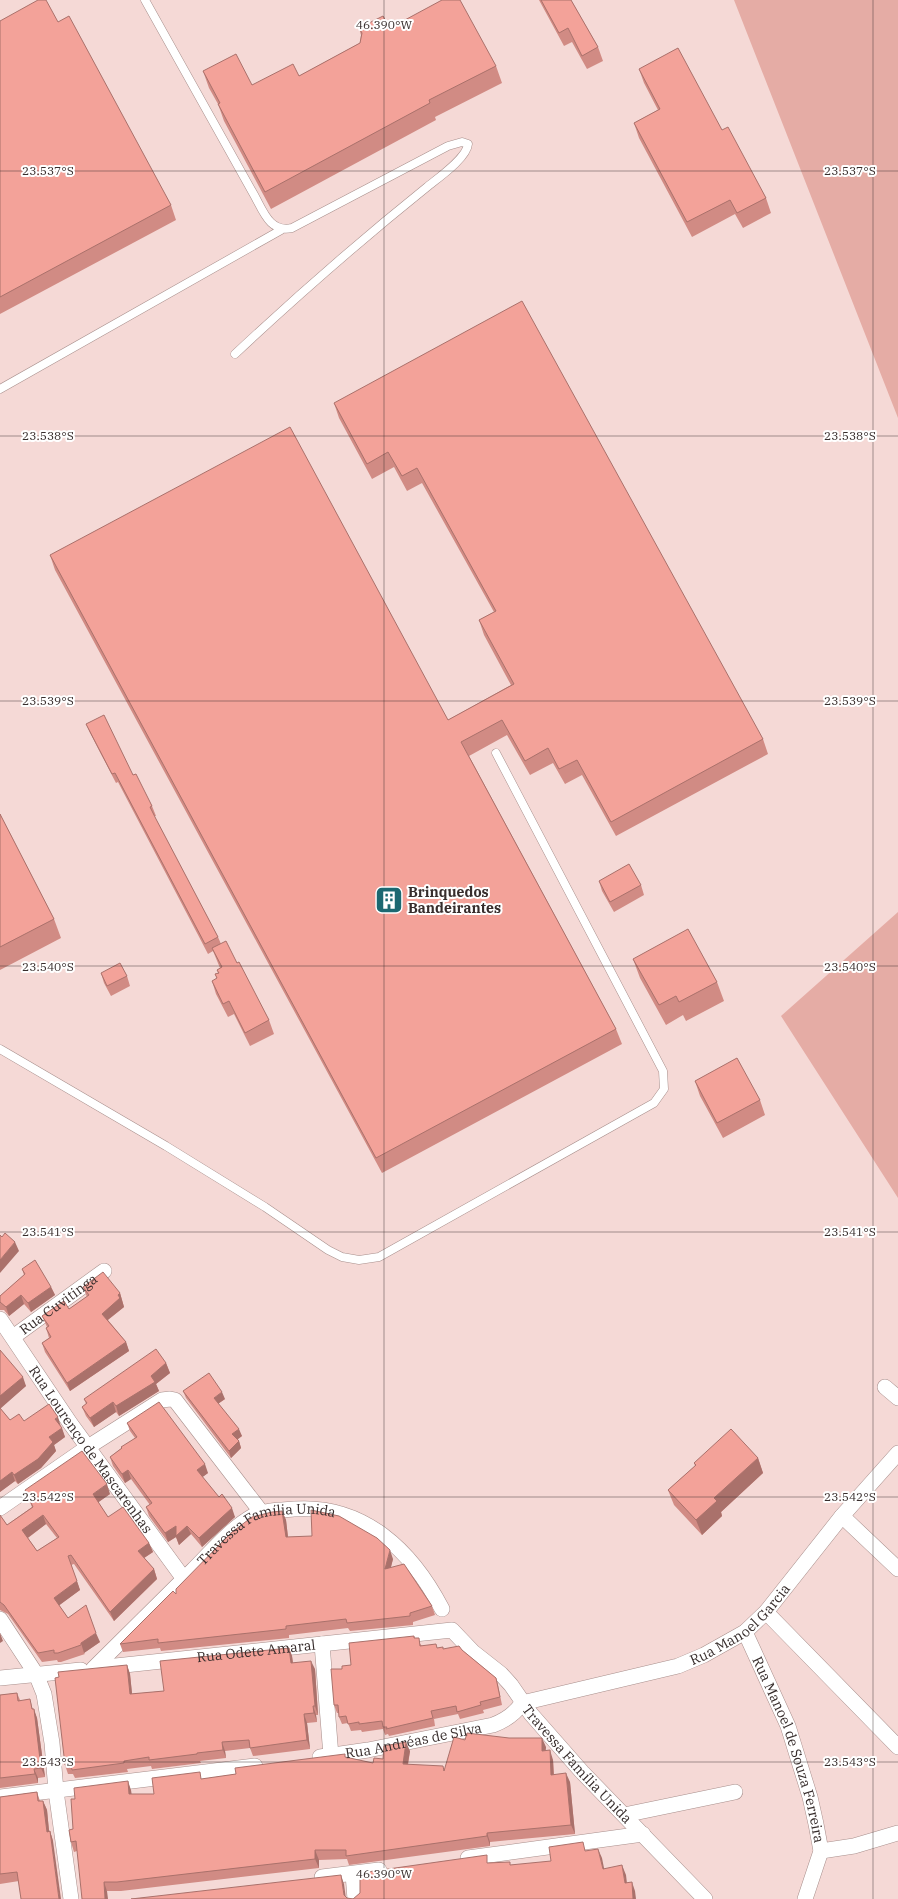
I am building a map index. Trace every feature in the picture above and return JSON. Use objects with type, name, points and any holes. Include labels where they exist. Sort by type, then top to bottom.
[{"type":"street","name":"Rua Cuvitinga","points":[[13,1336],[104,1271]]},
{"type":"street","name":"Rua Lourenço de Mascarenhas","points":[[0,1319],[88,1447],[184,1579]]},
{"type":"street","points":[[885,1388],[898,1398]]},
{"type":"street","points":[[0,1508],[88,1447],[162,1400],[170,1399],[175,1400],[262,1513]]},
{"type":"street","name":"Rua Manoel Garcia","points":[[522,1703],[678,1666],[745,1632],[766,1612],[842,1516],[898,1453]]},
{"type":"street","name":"Travessa Família Unida","points":[[93,1669],[246,1521],[262,1513],[299,1509],[325,1510],[361,1522],[387,1538],[408,1559],[433,1592],[442,1609]]},
{"type":"street","points":[[842,1516],[898,1570]]},
{"type":"street","points":[[766,1612],[898,1748]]},
{"type":"street","points":[[0,1619],[36,1674],[44,1694],[48,1713],[70,1899]]},
{"type":"street","name":"Travessa Família Unida","points":[[452,1630],[473,1652],[501,1674],[511,1685],[522,1703],[582,1772],[705,1899]]},
{"type":"street","name":"Rua Odete Amaral","points":[[0,1678],[452,1630]]},
{"type":"street","name":"Rua Manoel de Souza Ferreira","points":[[745,1632],[788,1726],[810,1797],[821,1851],[805,1899]]},
{"type":"street","points":[[322,1644],[331,1756]]},
{"type":"street","name":"Rua Andréas de Silva","points":[[302,1760],[377,1748],[493,1725],[513,1714],[522,1703]]},
{"type":"street","points":[[0,1797],[274,1764]]},
{"type":"street","points":[[624,1815],[735,1792]]},
{"type":"street","points":[[821,1851],[854,1846],[898,1833]]},
{"type":"street","points":[[449,1861],[643,1834]]},
{"type":"street","points":[[304,1879],[391,1868]]},
{"type":"street","points":[[353,1874],[355,1899]]},
{"type":"lane","points":[[145,0],[253,193],[271,223],[281,230]]},
{"type":"lane","points":[[0,389],[281,230],[292,228],[448,146],[462,142],[468,144],[466,153],[452,166],[372,231],[235,354]]},
{"type":"lane","points":[[0,1049],[166,1146],[265,1207],[328,1250],[342,1257],[360,1260],[379,1257],[654,1103],[664,1089],[663,1071],[496,753]]},
{"type":"shaded area","points":[[734,0],[898,0],[898,418]]},
{"type":"shaded area","points":[[898,912],[898,1198],[781,1016]]},
{"type":"building","points":[[38,0],[46,0],[58,22],[69,16],[171,205],[0,297],[0,21]]},
{"type":"building","points":[[442,0],[460,0],[496,66],[429,100],[430,103],[265,192],[218,104],[220,103],[203,71],[236,54],[252,85],[293,64],[299,76],[360,43],[362,33],[359,28],[383,16],[390,28]]},
{"type":"building","points":[[541,0],[571,0],[598,47],[582,56],[568,28],[559,33]]},
{"type":"building","points":[[678,48],[722,130],[728,127],[766,198],[737,213],[730,200],[687,222],[634,123],[660,109],[639,69]]},
{"type":"building","name":"Brinquedos Bandeirantes","points":[[522,301],[763,739],[611,822],[577,760],[559,769],[548,748],[525,761],[502,720],[461,742],[616,1029],[376,1158],[50,555],[290,427],[448,720],[514,684],[479,620],[496,611],[417,468],[402,476],[388,452],[367,464],[334,403]]},
{"type":"building","points":[[104,715],[133,775],[136,774],[152,806],[150,807],[156,819],[218,937],[205,944],[115,773],[112,774],[86,724]]},
{"type":"building","points":[[0,814],[54,919],[0,947]]},
{"type":"building","points":[[629,864],[641,885],[610,902],[599,881]]},
{"type":"building","points":[[688,929],[717,982],[679,1002],[676,996],[659,1005],[633,959]]},
{"type":"building","points":[[226,941],[269,1020],[245,1033],[229,1001],[223,1004],[212,981],[217,978],[215,974],[219,973],[217,970],[222,967],[212,948]]},
{"type":"building","points":[[120,963],[127,976],[107,986],[101,973]]},
{"type":"building","points":[[737,1058],[760,1100],[717,1123],[695,1081]]},
{"type":"building","points":[[5,1233],[15,1242],[0,1260],[0,1235],[2,1237]]},
{"type":"building","points":[[35,1260],[51,1287],[28,1303],[21,1295],[6,1307],[0,1302],[0,1296],[25,1274],[22,1269]]},
{"type":"building","points":[[103,1272],[120,1293],[118,1295],[120,1298],[102,1314],[126,1342],[67,1383],[42,1343],[51,1337],[46,1328],[49,1326],[42,1316],[64,1301],[69,1309],[89,1295],[83,1287]]},
{"type":"building","points":[[156,1349],[166,1363],[151,1376],[155,1382],[116,1406],[113,1402],[90,1418],[82,1407],[87,1403],[84,1399]]},
{"type":"building","points":[[0,1350],[23,1377],[0,1396]]},
{"type":"building","points":[[209,1373],[222,1392],[214,1398],[239,1429],[232,1434],[239,1441],[229,1451],[183,1391]]},
{"type":"building","points":[[159,1402],[205,1464],[197,1470],[219,1497],[222,1494],[232,1508],[199,1538],[187,1526],[176,1536],[176,1526],[165,1533],[146,1507],[152,1503],[128,1470],[122,1474],[110,1457],[137,1437],[127,1423]]},
{"type":"building","points":[[49,1404],[58,1417],[55,1419],[62,1428],[49,1437],[53,1442],[38,1459],[14,1475],[12,1472],[0,1481],[0,1408],[10,1420],[19,1414],[24,1421]]},
{"type":"building","points":[[731,1429],[758,1458],[714,1498],[717,1501],[696,1520],[668,1490],[696,1465],[694,1463]]},
{"type":"building","points":[[82,1451],[107,1484],[93,1494],[108,1517],[123,1507],[149,1543],[138,1551],[154,1569],[110,1612],[71,1555],[68,1556],[77,1581],[54,1598],[68,1618],[86,1605],[96,1633],[81,1643],[81,1645],[58,1653],[54,1653],[54,1650],[38,1653],[0,1602],[0,1515],[7,1525],[33,1507],[25,1490]],"holes":[[[43,1515],[59,1537],[37,1551],[22,1530]]]},
{"type":"building","points":[[311,1510],[339,1516],[377,1538],[390,1550],[385,1569],[404,1564],[432,1606],[410,1613],[410,1616],[347,1623],[346,1619],[286,1626],[286,1629],[158,1643],[158,1639],[120,1644],[173,1591],[176,1594],[176,1589],[232,1532],[252,1517],[282,1511],[286,1537],[312,1536]]},
{"type":"building","points":[[414,1636],[414,1638],[419,1638],[420,1646],[436,1644],[437,1648],[443,1647],[443,1649],[459,1646],[496,1678],[500,1697],[480,1702],[481,1705],[457,1712],[456,1706],[431,1711],[433,1718],[386,1729],[387,1727],[383,1727],[382,1721],[348,1724],[346,1716],[339,1717],[338,1705],[334,1705],[331,1669],[342,1669],[342,1666],[351,1665],[349,1643]]},
{"type":"building","points":[[289,1648],[291,1663],[311,1661],[315,1706],[313,1706],[314,1713],[304,1714],[307,1740],[250,1748],[249,1740],[222,1742],[223,1750],[197,1754],[149,1760],[149,1757],[124,1761],[124,1763],[72,1770],[71,1765],[65,1765],[55,1678],[59,1677],[58,1672],[127,1665],[130,1694],[164,1691],[160,1661]]},
{"type":"building","points":[[17,1693],[18,1701],[30,1699],[32,1709],[34,1709],[41,1768],[34,1769],[35,1774],[0,1778],[0,1695]]},
{"type":"building","points":[[467,1733],[509,1738],[542,1738],[542,1751],[550,1750],[551,1775],[566,1773],[571,1825],[487,1833],[487,1836],[346,1856],[346,1850],[315,1850],[315,1859],[104,1882],[105,1899],[82,1899],[76,1841],[71,1842],[69,1830],[73,1829],[71,1799],[75,1799],[74,1788],[128,1781],[129,1794],[154,1794],[152,1778],[200,1772],[201,1779],[236,1774],[235,1768],[345,1754],[345,1757],[373,1763],[374,1758],[383,1759],[384,1746],[406,1742],[403,1764],[443,1766],[444,1771],[454,1737],[465,1740]]},
{"type":"building","points":[[37,1792],[38,1801],[43,1801],[47,1832],[50,1831],[59,1899],[21,1899],[17,1872],[0,1874],[0,1797]]},
{"type":"building","points":[[583,1842],[585,1851],[598,1849],[603,1869],[622,1865],[625,1883],[632,1882],[633,1899],[353,1899],[360,1893],[360,1873],[487,1855],[487,1863],[510,1862],[510,1865],[551,1861],[549,1847]]},
{"type":"building","points":[[341,1875],[344,1895],[347,1898],[353,1899],[131,1899]]},
{"type":"place","name":"Brinquedos Bandeirantes","points":[[389,900]]}]
